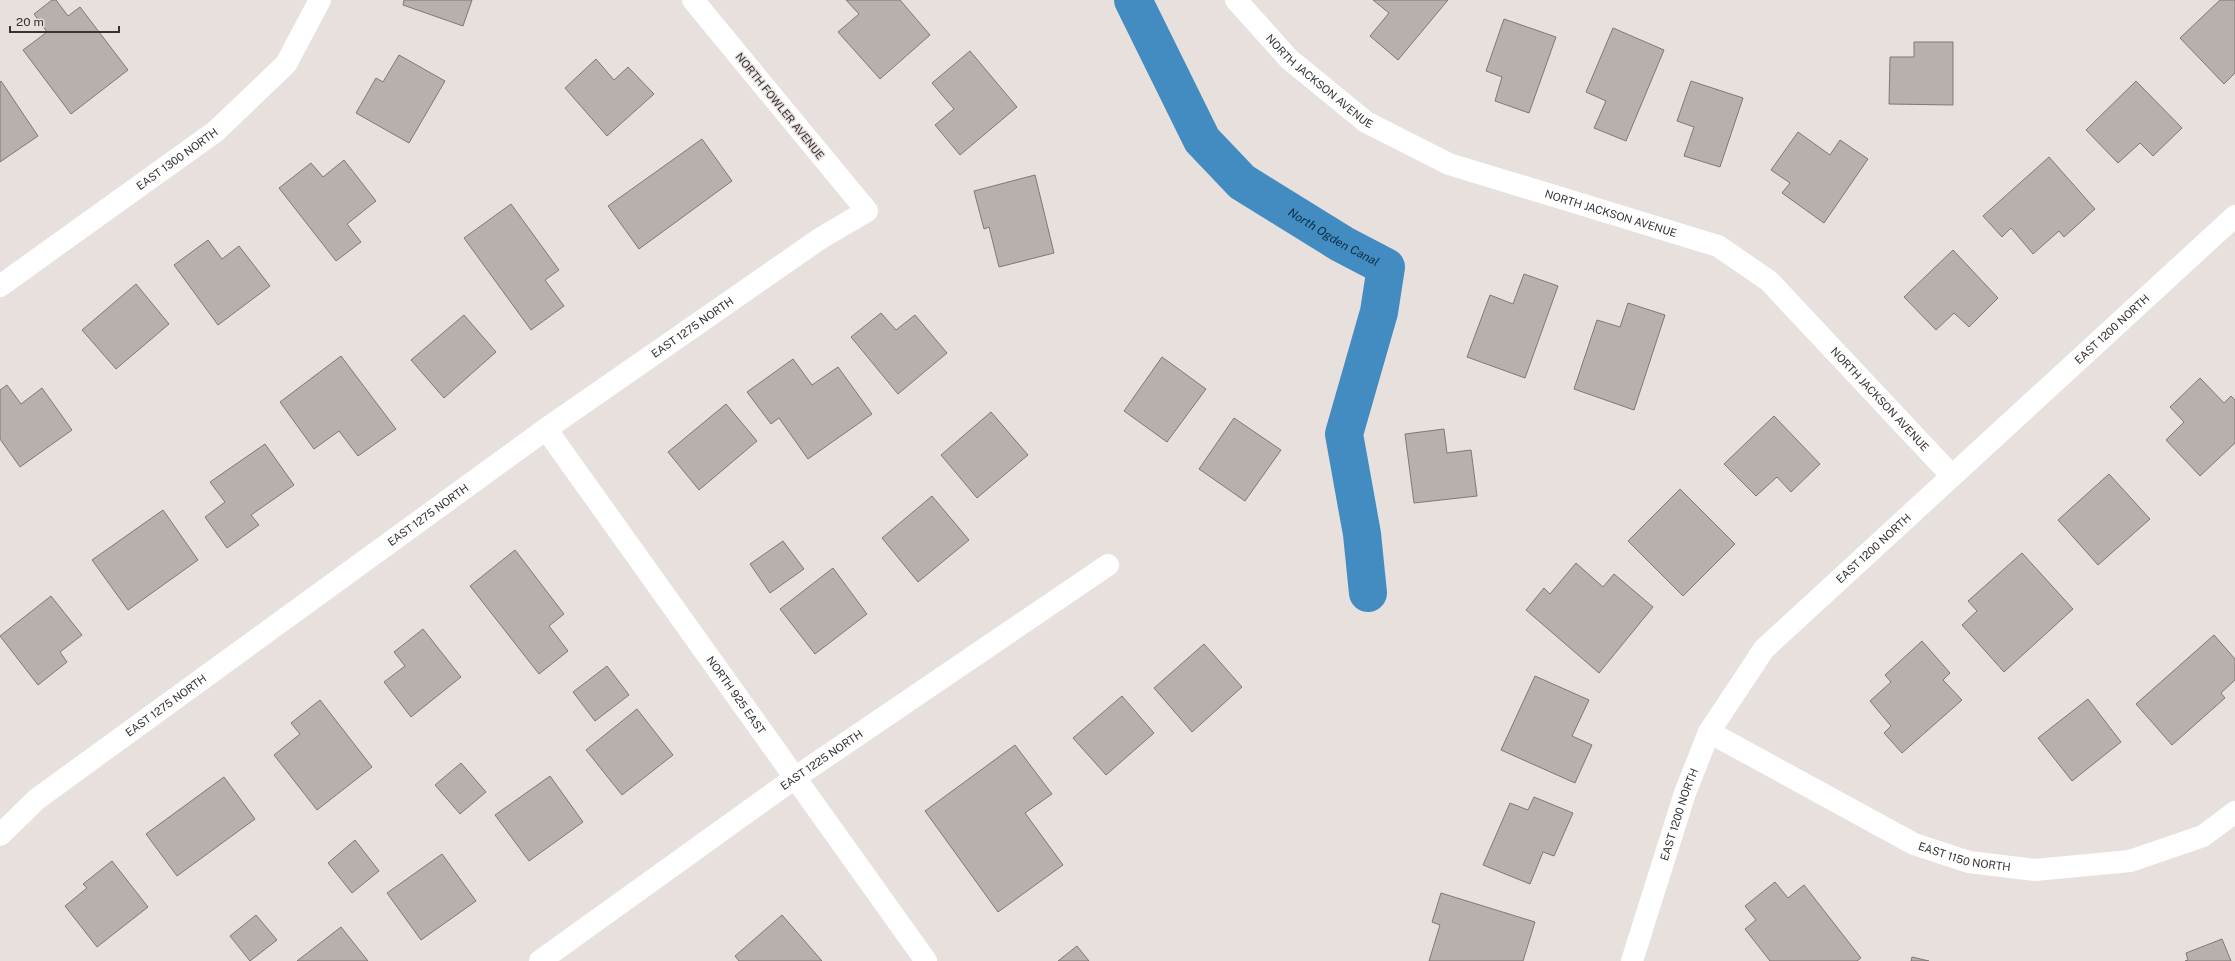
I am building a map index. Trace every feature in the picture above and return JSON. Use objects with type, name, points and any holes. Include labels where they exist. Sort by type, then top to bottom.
[{"type":"street","name":"EAST 1300 NORTH","points":[[0,286],[216,131],[286,64],[320,0]]},
{"type":"street","name":"NORTH FOWLER AVENUE","points":[[693,0],[867,211]]},
{"type":"street","name":"NORTH JACKSON AVENUE","points":[[1236,0],[1289,59],[1366,122],[1449,164],[1718,246],[1768,281],[1952,476]]},
{"type":"street","name":"EAST 1275 NORTH","points":[[0,834],[37,799],[546,429],[821,238],[867,211]]},
{"type":"street","name":"EAST 1200 NORTH","points":[[1632,961],[1685,793],[1709,732],[1764,649],[2235,216]]},
{"type":"street","name":"NORTH 925 EAST","points":[[546,429],[926,961]]},
{"type":"street","name":"EAST 1225 NORTH","points":[[540,961],[796,777],[1108,565]]},
{"type":"street","name":"EAST 1150 NORTH","points":[[1709,732],[1914,844],[1969,862],[2035,870],[2130,861],[2203,836],[2235,812]]},
{"type":"building","points":[[52,0],[56,0],[68,16],[80,7],[128,70],[71,114],[23,50],[47,32],[34,14]]},
{"type":"building","points":[[404,0],[472,0],[463,26],[403,5]]},
{"type":"building","points":[[846,0],[900,0],[930,35],[880,79],[838,32],[859,14]]},
{"type":"building","points":[[1373,0],[1448,0],[1398,60],[1370,36],[1389,13]]},
{"type":"building","points":[[2220,0],[2235,0],[2235,73],[2224,84],[2180,38]]},
{"type":"building","points":[[1504,19],[1556,37],[1529,113],[1495,101],[1502,77],[1486,71]]},
{"type":"building","points":[[1613,28],[1664,50],[1626,141],[1594,128],[1606,101],[1586,92]]},
{"type":"building","points":[[1914,42],[1953,42],[1953,105],[1889,104],[1890,57],[1914,57]]},
{"type":"building","points":[[970,51],[1017,107],[960,155],[935,125],[954,109],[932,83]]},
{"type":"building","points":[[399,55],[445,81],[409,143],[356,113],[376,78],[383,82]]},
{"type":"building","points":[[596,59],[614,80],[628,67],[654,94],[607,136],[565,88]]},
{"type":"building","points":[[1,81],[38,136],[0,162],[0,82]]},
{"type":"building","points":[[1691,81],[1743,98],[1720,167],[1684,156],[1694,127],[1677,121]]},
{"type":"building","points":[[2136,81],[2182,128],[2153,156],[2140,143],[2118,163],[2086,130]]},
{"type":"building","points":[[1798,132],[1830,155],[1840,140],[1868,159],[1824,223],[1782,193],[1790,183],[1771,170]]},
{"type":"building","points":[[702,139],[732,181],[639,249],[608,206]]},
{"type":"building","points":[[2049,157],[2095,209],[2064,237],[2059,231],[2033,254],[2011,228],[2002,237],[1983,216]]},
{"type":"building","points":[[344,160],[376,201],[347,224],[361,242],[336,261],[279,188],[311,163],[323,177]]},
{"type":"building","points":[[1035,175],[1054,253],[999,267],[989,227],[984,229],[974,191]]},
{"type":"building","points":[[511,204],[559,270],[545,280],[564,306],[531,330],[464,238]]},
{"type":"building","points":[[208,240],[222,259],[239,246],[270,286],[218,325],[174,265]]},
{"type":"building","points":[[1953,250],[1998,298],[1969,327],[1954,313],[1936,330],[1904,297]]},
{"type":"building","points":[[1524,274],[1558,286],[1525,378],[1467,357],[1490,295],[1513,304]]},
{"type":"building","points":[[136,284],[169,324],[116,369],[82,330]]},
{"type":"building","points":[[1628,303],[1665,315],[1634,410],[1574,389],[1597,320],[1620,327]]},
{"type":"building","points":[[881,313],[896,330],[915,315],[947,353],[898,394],[851,337]]},
{"type":"building","points":[[464,315],[496,352],[444,398],[411,360]]},
{"type":"building","points":[[341,356],[396,429],[358,456],[339,431],[314,449],[280,402]]},
{"type":"building","points":[[1162,357],[1206,389],[1167,442],[1124,411]]},
{"type":"building","points":[[793,359],[812,385],[838,367],[872,414],[808,459],[779,418],[771,424],[747,392]]},
{"type":"building","points":[[2200,378],[2224,403],[2231,396],[2235,400],[2235,443],[2200,476],[2166,440],[2184,422],[2170,407]]},
{"type":"building","points":[[7,385],[21,404],[42,388],[72,430],[20,467],[0,439],[0,390]]},
{"type":"building","points":[[726,404],[757,441],[699,490],[668,452]]},
{"type":"building","points":[[991,412],[1028,455],[977,498],[941,455]]},
{"type":"building","points":[[1774,416],[1820,464],[1791,492],[1777,477],[1756,496],[1724,464]]},
{"type":"building","points":[[1234,418],[1281,450],[1245,501],[1199,469]]},
{"type":"building","points":[[1444,429],[1447,453],[1471,450],[1477,496],[1414,503],[1405,434]]},
{"type":"building","points":[[265,444],[294,485],[251,515],[259,525],[227,548],[205,517],[225,502],[210,482]]},
{"type":"building","points":[[2109,474],[2150,519],[2098,565],[2058,520]]},
{"type":"building","points":[[1680,489],[1735,544],[1683,596],[1628,541]]},
{"type":"building","points":[[932,496],[969,540],[918,582],[882,538]]},
{"type":"building","points":[[163,510],[198,560],[128,610],[92,560]]},
{"type":"building","points":[[783,541],[804,569],[770,593],[750,564]]},
{"type":"building","points":[[515,550],[564,614],[549,626],[568,651],[539,674],[470,586]]},
{"type":"building","points":[[2022,553],[2073,609],[2004,672],[1962,625],[1977,611],[1968,601]]},
{"type":"building","points":[[1576,563],[1603,587],[1614,574],[1653,607],[1599,673],[1526,610],[1544,588],[1550,594]]},
{"type":"building","points":[[833,568],[867,614],[815,654],[780,609]]},
{"type":"building","points":[[51,596],[82,635],[60,652],[67,662],[38,685],[0,636]]},
{"type":"building","points":[[423,629],[461,677],[411,717],[384,682],[405,666],[394,652]]},
{"type":"building","points":[[2214,635],[2235,659],[2235,680],[2221,693],[2225,698],[2172,745],[2136,704]]},
{"type":"building","points":[[1922,641],[1950,673],[1943,680],[1962,700],[1902,753],[1884,733],[1891,726],[1870,701],[1891,682],[1885,675]]},
{"type":"building","points":[[1204,644],[1242,687],[1192,732],[1154,688]]},
{"type":"building","points":[[607,666],[629,695],[595,721],[573,692]]},
{"type":"building","points":[[1535,676],[1589,700],[1572,736],[1592,745],[1575,783],[1501,750]]},
{"type":"building","points":[[1122,696],[1154,733],[1106,775],[1073,738]]},
{"type":"building","points":[[2088,699],[2121,742],[2072,781],[2038,738]]},
{"type":"building","points":[[320,700],[372,767],[317,810],[274,755],[300,734],[291,723]]},
{"type":"building","points":[[637,709],[673,755],[622,795],[586,750]]},
{"type":"building","points":[[1015,745],[1052,794],[1025,813],[1063,865],[998,912],[925,811]]},
{"type":"building","points":[[461,763],[486,792],[460,814],[435,785]]},
{"type":"building","points":[[550,776],[583,822],[529,861],[495,815]]},
{"type":"building","points":[[224,777],[255,819],[177,876],[146,834]]},
{"type":"building","points":[[1534,797],[1573,813],[1554,856],[1543,852],[1530,884],[1483,865],[1510,803],[1528,810]]},
{"type":"building","points":[[355,840],[379,871],[352,893],[328,863]]},
{"type":"building","points":[[442,854],[476,901],[421,940],[387,893]]},
{"type":"building","points":[[112,861],[148,907],[97,947],[65,906],[87,888],[83,884]]},
{"type":"building","points":[[1775,882],[1788,898],[1804,885],[1861,958],[1857,961],[1770,961],[1745,929],[1756,920],[1745,906]]},
{"type":"building","points":[[1441,893],[1535,922],[1523,961],[1429,961],[1440,925],[1432,922]]},
{"type":"building","points":[[256,915],[277,940],[250,961],[230,936]]},
{"type":"building","points":[[782,915],[822,961],[739,961],[735,956]]},
{"type":"building","points":[[341,927],[368,961],[297,961]]},
{"type":"building","points":[[2222,939],[2231,961],[2185,961],[2188,960],[2186,953]]},
{"type":"building","points":[[1077,946],[1089,961],[1058,961]]},
{"type":"building","points":[[1912,957],[1929,961],[1911,961]]},
{"type":"waterway","name":"North Ogden Canal","points":[[1133,0],[1202,140],[1242,182],[1342,244],[1386,267],[1379,312],[1344,434],[1362,534],[1368,593]]}]
